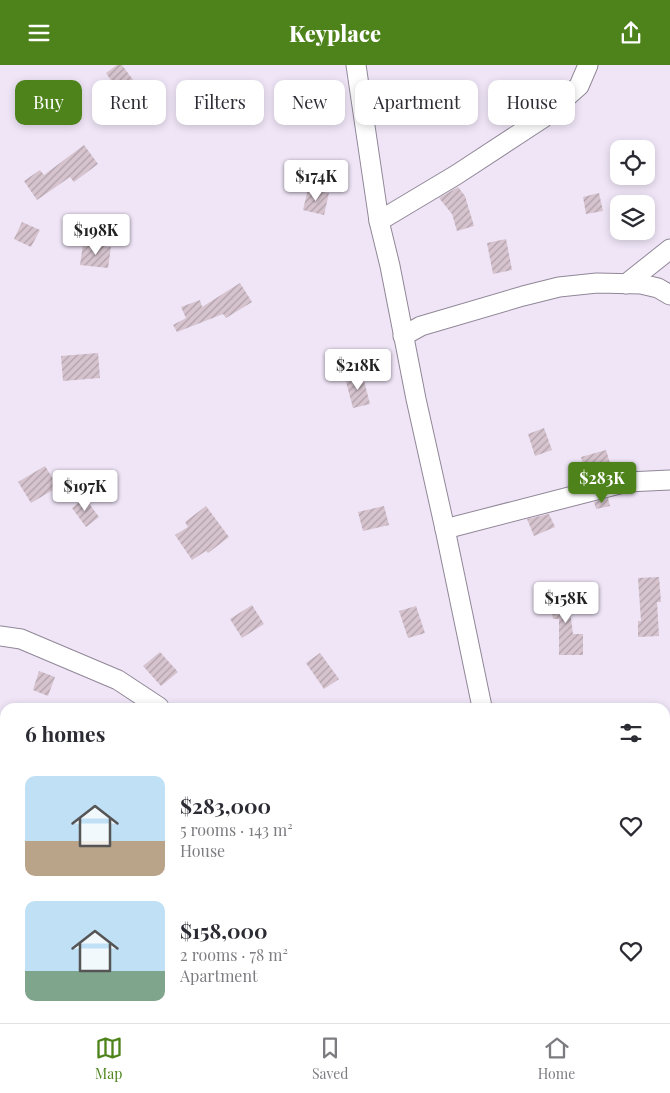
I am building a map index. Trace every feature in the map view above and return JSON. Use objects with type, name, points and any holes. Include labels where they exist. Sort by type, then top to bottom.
[{"type":"street","points":[[356,65],[379,221],[390,265],[416,399],[481,703]]},
{"type":"street","points":[[379,221],[456,175],[543,118],[579,86],[588,65]]},
{"type":"street","points":[[626,285],[670,249]]},
{"type":"street","points":[[403,336],[422,325],[559,287],[597,283],[641,284],[658,288],[670,295]]},
{"type":"street","points":[[445,529],[627,482],[670,480]]},
{"type":"street","points":[[0,636],[20,639],[118,680],[153,703]]},
{"type":"building","points":[[117,65],[122,65],[133,80],[111,80],[106,73]]},
{"type":"building","points":[[84,145],[98,164],[74,182],[70,177],[37,200],[24,181],[40,170],[44,175]]},
{"type":"building","points":[[458,187],[465,196],[474,226],[457,231],[452,214],[439,198]]},
{"type":"building","points":[[308,189],[329,193],[324,215],[303,210]]},
{"type":"building","points":[[599,193],[603,211],[586,214],[583,197]]},
{"type":"building","points":[[22,222],[40,230],[31,247],[14,239]]},
{"type":"building","points":[[506,239],[512,270],[493,274],[487,243]]},
{"type":"building","points":[[83,244],[111,247],[108,268],[80,265]]},
{"type":"building","points":[[240,283],[252,302],[226,318],[223,314],[177,332],[173,325],[186,318],[181,307],[200,300],[202,307]]},
{"type":"building","points":[[98,353],[100,378],[63,381],[61,356]]},
{"type":"building","points":[[362,373],[370,404],[353,408],[345,378]]},
{"type":"building","points":[[544,428],[552,450],[535,456],[528,434]]},
{"type":"building","points":[[606,450],[612,470],[603,472],[604,476],[588,481],[581,457]]},
{"type":"building","points":[[45,466],[58,487],[31,503],[18,482]]},
{"type":"building","points":[[85,498],[99,517],[86,527],[72,508]]},
{"type":"building","points":[[608,498],[610,506],[596,509],[594,502]]},
{"type":"building","points":[[206,506],[229,537],[208,553],[206,551],[192,560],[175,535],[188,527],[185,522]]},
{"type":"building","points":[[384,506],[389,525],[363,531],[358,512]]},
{"type":"building","points":[[549,514],[555,527],[534,536],[527,519]]},
{"type":"building","points":[[659,577],[661,602],[657,602],[659,636],[638,637],[638,621],[641,621],[638,578]]},
{"type":"building","points":[[567,588],[573,634],[583,634],[583,655],[559,655],[559,619],[553,619],[550,591]]},
{"type":"building","points":[[252,605],[264,624],[242,638],[230,619]]},
{"type":"building","points":[[416,606],[425,633],[408,638],[399,611]]},
{"type":"building","points":[[160,652],[178,672],[161,686],[143,666]]},
{"type":"building","points":[[320,653],[339,679],[324,689],[306,663]]},
{"type":"building","points":[[39,671],[55,677],[48,696],[33,690]]}]
